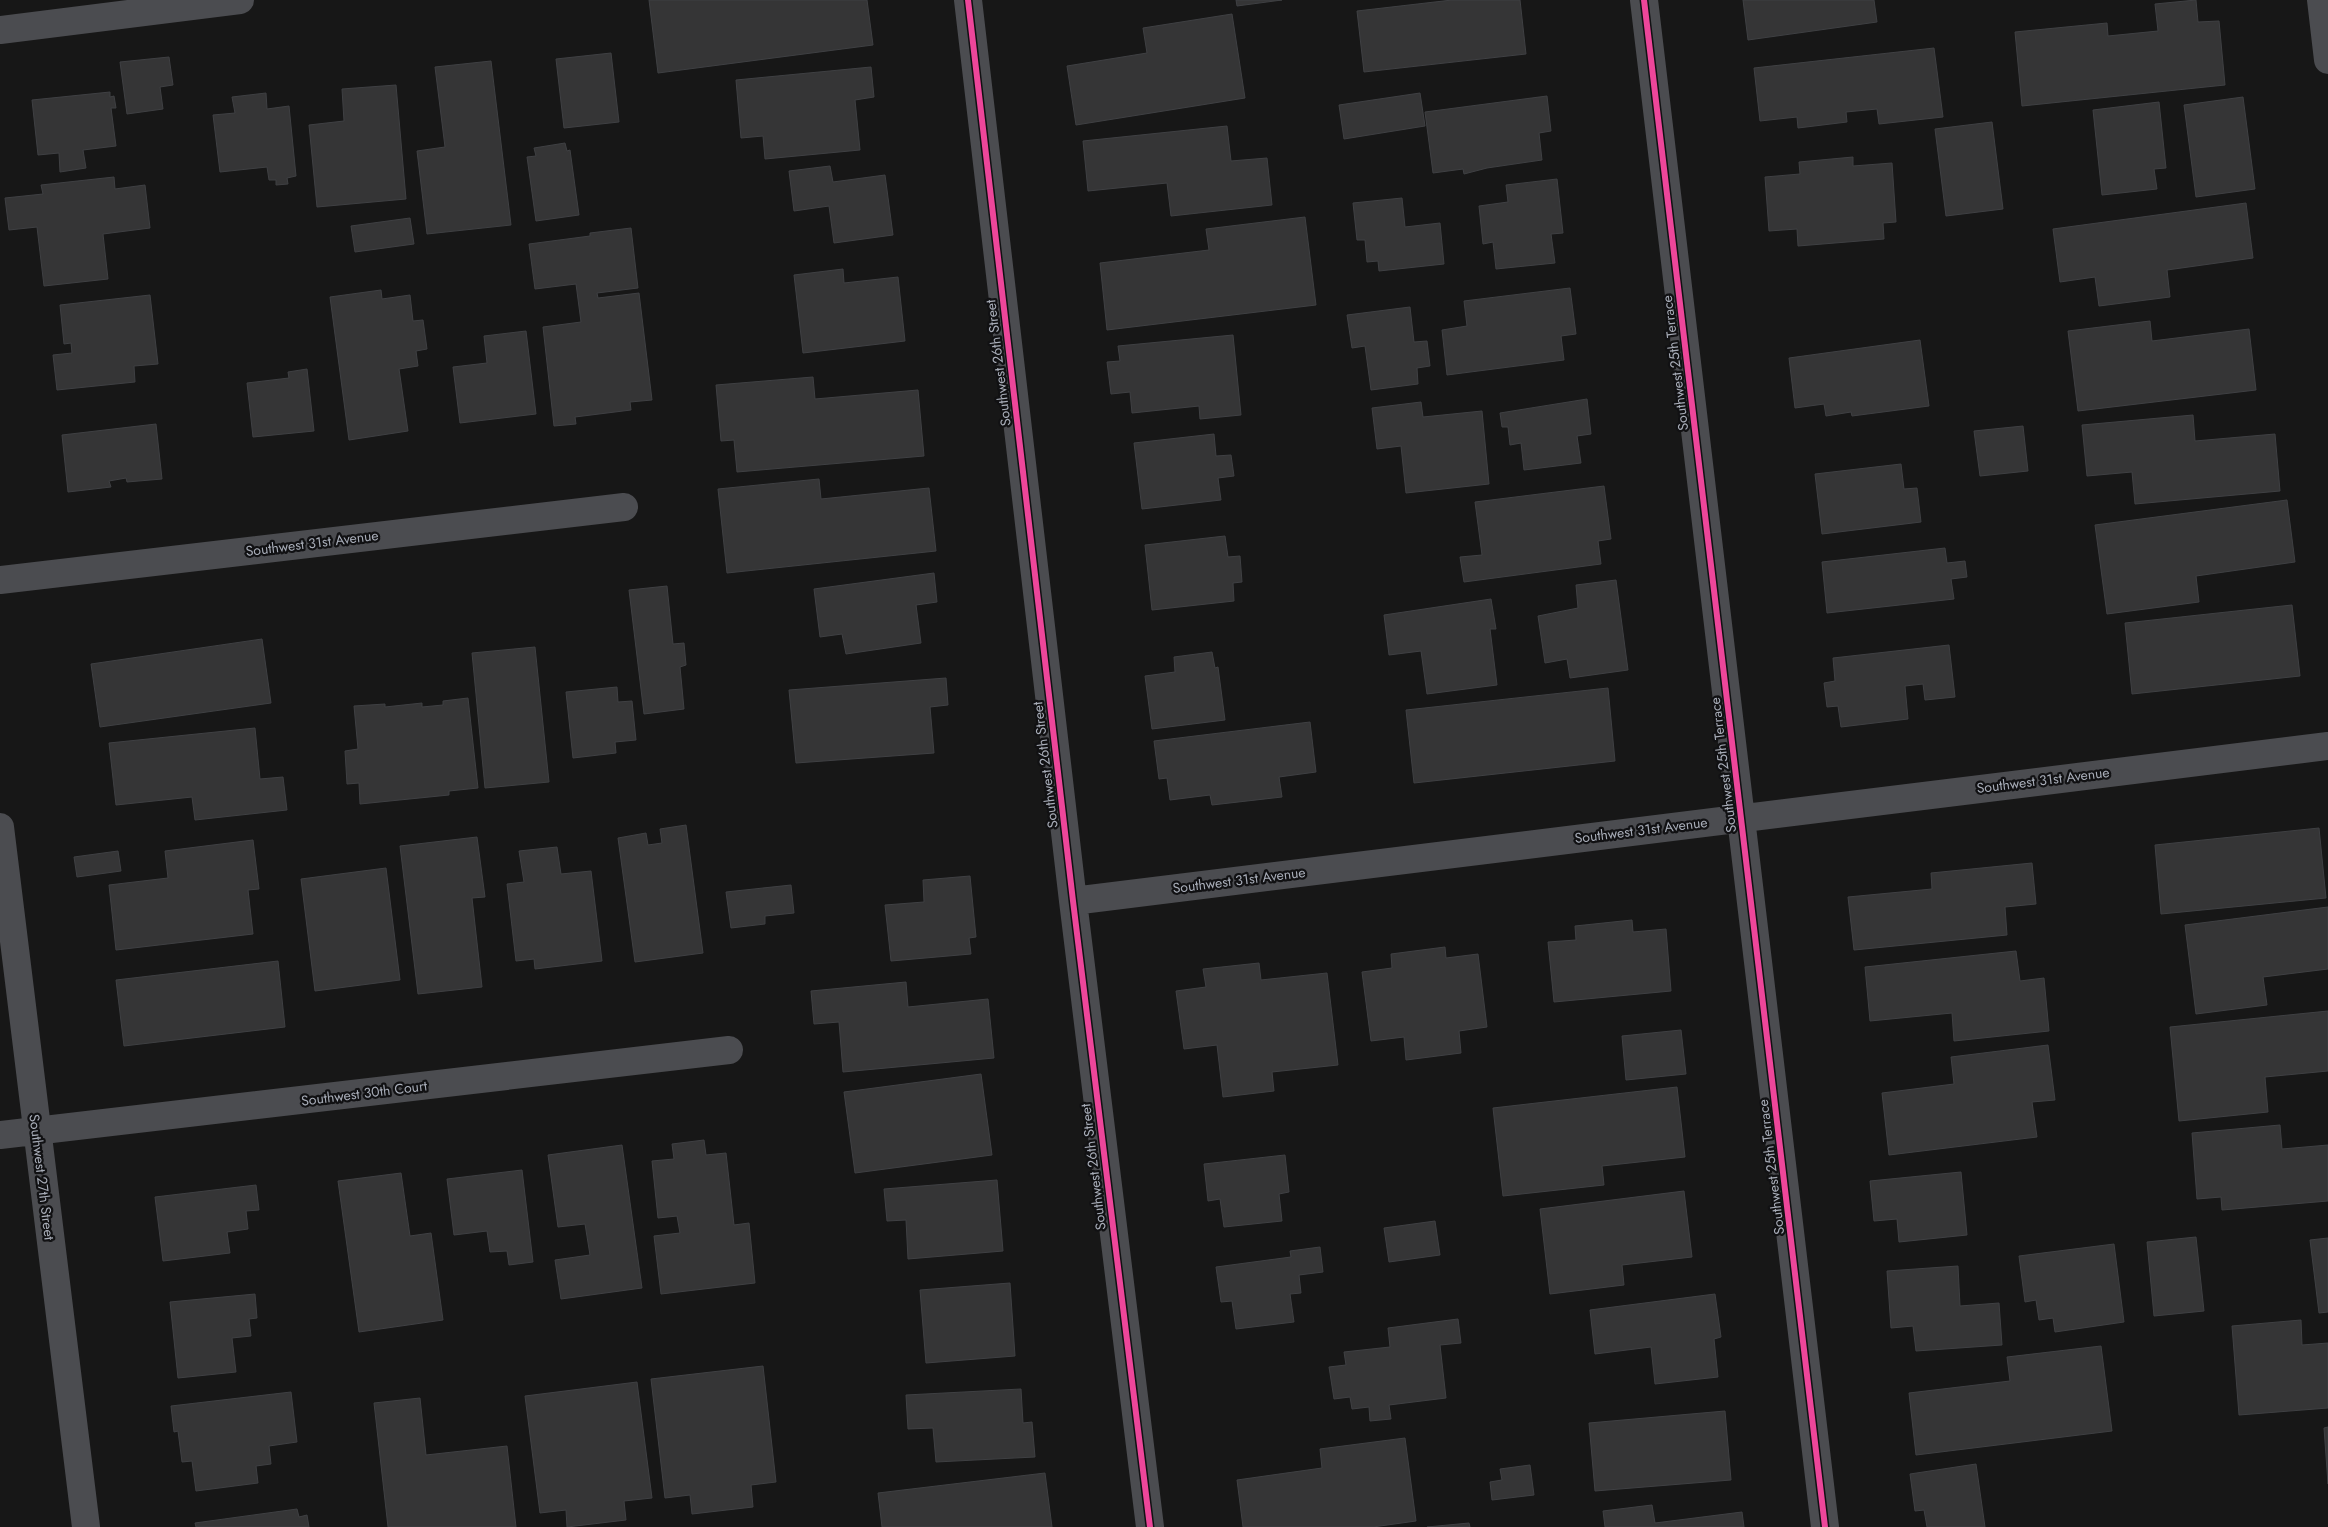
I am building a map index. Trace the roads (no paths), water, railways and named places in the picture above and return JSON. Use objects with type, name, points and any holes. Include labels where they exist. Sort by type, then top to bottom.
[{"type":"street","points":[[0,30],[240,0]]},
{"type":"street","name":"Southwest 26th Street","points":[[968,0],[1150,1527]]},
{"type":"street","name":"Southwest 25th Terrace","points":[[1644,0],[1826,1527]]},
{"type":"street","points":[[2321,0],[2328,60]]},
{"type":"street","name":"Southwest 31st Avenue","points":[[0,580],[624,507]]},
{"type":"street","name":"Southwest 31st Avenue","points":[[1074,901],[2328,746]]},
{"type":"street","name":"Southwest 27th Street","points":[[0,827],[86,1527]]},
{"type":"street","name":"Southwest 30th Court","points":[[0,1135],[729,1050]]}]
